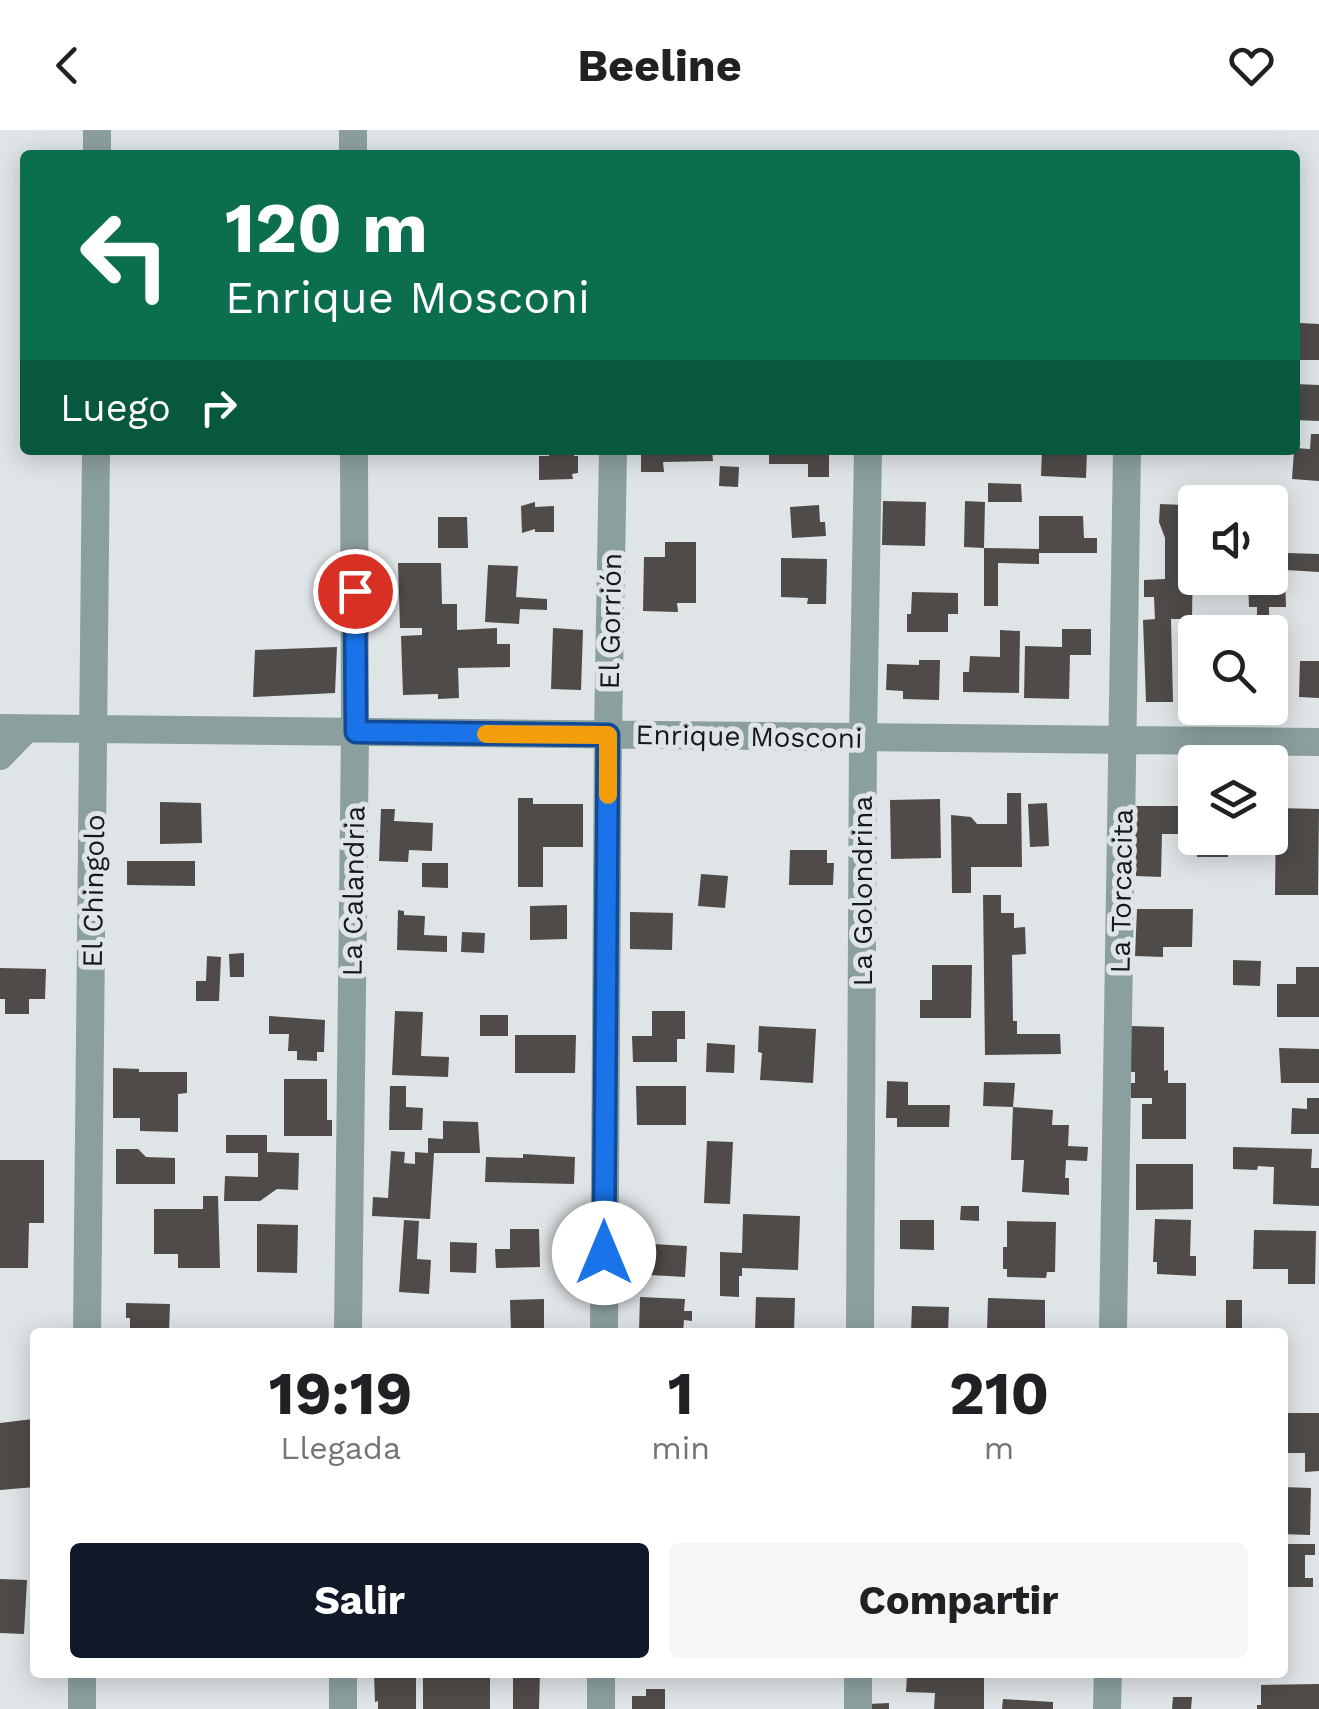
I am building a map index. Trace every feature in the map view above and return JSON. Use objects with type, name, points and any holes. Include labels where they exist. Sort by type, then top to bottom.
[{"type":"street","name":"El Chingolo","points":[[87,1328],[96,455]]},
{"type":"street","name":"La Calandria","points":[[348,1328],[356,732],[354,455]]},
{"type":"street","name":"El Gorrión","points":[[604,1328],[613,455]]},
{"type":"street","name":"La Golondrina","points":[[860,1328],[868,455]]},
{"type":"street","name":"La Torcacita","points":[[1113,1328],[1127,455]]},
{"type":"street","name":"Enrique Mosconi","points":[[13,729],[1319,742]]},
{"type":"street","points":[[0,756],[13,729]]},
{"type":"street","points":[[82,1678],[82,1709]]},
{"type":"street","points":[[343,1678],[343,1709]]},
{"type":"street","points":[[601,1678],[601,1709]]},
{"type":"street","points":[[858,1678],[858,1709]]},
{"type":"street","points":[[1107,1709],[1108,1678]]},
{"type":"building","points":[[1300,323],[1319,324],[1319,360],[1300,360]]},
{"type":"building","points":[[1300,384],[1319,385],[1319,421],[1300,420]]},
{"type":"building","points":[[1311,434],[1319,434],[1319,481],[1292,479],[1294,455],[1300,455],[1300,448],[1310,449]]},
{"type":"building","points":[[641,455],[712,455],[713,461],[663,462],[664,472],[641,472]]},
{"type":"building","points":[[769,455],[829,455],[829,477],[808,477],[808,464],[769,464]]},
{"type":"building","points":[[1042,455],[1087,455],[1086,478],[1041,476]]},
{"type":"building","points":[[539,456],[578,456],[578,473],[572,474],[573,479],[539,480]]},
{"type":"building","points":[[720,466],[739,467],[738,487],[719,486]]},
{"type":"building","points":[[988,483],[1021,484],[1022,502],[988,502]]},
{"type":"building","points":[[883,501],[926,502],[925,546],[882,545]]},
{"type":"building","points":[[965,501],[985,502],[984,548],[964,547]]},
{"type":"building","points":[[535,502],[535,507],[554,506],[554,532],[535,529],[522,533],[521,506]]},
{"type":"building","points":[[1160,504],[1178,505],[1178,595],[1192,595],[1192,615],[1171,619],[1173,702],[1146,702],[1143,620],[1155,619],[1154,597],[1144,597],[1144,580],[1165,579],[1165,538],[1159,522]]},
{"type":"building","points":[[819,505],[826,536],[792,538],[790,507]]},
{"type":"building","points":[[1039,516],[1083,516],[1084,538],[1097,538],[1097,553],[1039,553],[1039,564],[998,563],[998,606],[984,606],[984,548],[1039,549]]},
{"type":"building","points":[[438,517],[467,517],[468,548],[438,548]]},
{"type":"building","points":[[665,542],[696,542],[696,603],[677,603],[678,612],[643,611],[644,557],[665,557]]},
{"type":"building","points":[[1288,553],[1319,554],[1319,572],[1288,570]]},
{"type":"building","points":[[781,558],[827,559],[826,604],[807,604],[808,598],[781,597]]},
{"type":"building","points":[[398,563],[441,563],[442,604],[457,604],[457,630],[497,628],[497,644],[510,644],[510,667],[458,668],[459,698],[403,695],[401,636],[422,635],[422,628],[400,628]]},
{"type":"building","points":[[488,565],[518,566],[516,597],[547,599],[547,610],[520,609],[519,624],[485,622]]},
{"type":"building","points":[[912,592],[958,593],[958,614],[948,614],[948,632],[907,632]]},
{"type":"building","points":[[1249,595],[1286,595],[1286,607],[1269,607],[1269,615],[1257,615],[1257,607],[1249,607]]},
{"type":"building","points":[[553,628],[583,630],[581,690],[551,689]]},
{"type":"building","points":[[1062,629],[1091,629],[1091,655],[1070,655],[1069,699],[1024,698],[1025,646],[1062,647]]},
{"type":"building","points":[[1000,630],[1020,631],[1019,693],[963,692],[963,672],[969,672],[970,656],[1000,657]]},
{"type":"building","points":[[337,647],[335,693],[253,697],[255,650]]},
{"type":"building","points":[[919,660],[940,660],[939,700],[903,699],[903,691],[886,690],[887,664],[919,665]]},
{"type":"building","points":[[1300,661],[1319,661],[1319,698],[1299,697]]},
{"type":"building","points":[[1007,793],[1021,793],[1022,867],[971,867],[971,893],[952,893],[951,815],[971,817],[977,824],[1007,824]]},
{"type":"building","points":[[518,798],[533,798],[533,804],[583,804],[583,847],[543,847],[543,887],[518,887]]},
{"type":"building","points":[[940,799],[941,858],[891,859],[890,800]]},
{"type":"building","points":[[160,802],[201,803],[202,843],[160,844]]},
{"type":"building","points":[[1047,803],[1049,846],[1030,847],[1028,804]]},
{"type":"building","points":[[1134,806],[1178,806],[1178,834],[1162,834],[1161,877],[1136,876]]},
{"type":"building","points":[[1288,808],[1319,809],[1318,895],[1275,895],[1275,855],[1288,855]]},
{"type":"building","points":[[381,809],[395,809],[394,821],[433,823],[432,851],[409,850],[408,862],[379,861]]},
{"type":"building","points":[[790,850],[827,850],[827,863],[834,863],[833,885],[789,885]]},
{"type":"building","points":[[127,861],[195,861],[195,886],[127,885]]},
{"type":"building","points":[[422,863],[448,863],[448,888],[422,887]]},
{"type":"building","points":[[701,874],[728,876],[725,908],[698,906]]},
{"type":"building","points":[[983,895],[1001,895],[1001,913],[1014,913],[1014,928],[1025,927],[1026,954],[1012,955],[1013,1021],[1017,1021],[1017,1034],[1060,1034],[1061,1054],[985,1055]]},
{"type":"building","points":[[567,905],[567,939],[530,940],[530,906]]},
{"type":"building","points":[[1137,909],[1193,909],[1192,947],[1163,947],[1163,957],[1135,956]]},
{"type":"building","points":[[398,910],[404,911],[404,915],[425,916],[424,935],[447,936],[447,952],[397,950]]},
{"type":"building","points":[[630,912],[673,913],[672,950],[630,949]]},
{"type":"building","points":[[462,932],[485,933],[484,953],[461,952]]},
{"type":"building","points":[[244,953],[244,977],[230,977],[229,954]]},
{"type":"building","points":[[207,956],[221,957],[219,1001],[196,1001],[196,981],[206,981]]},
{"type":"building","points":[[1233,960],[1261,961],[1260,986],[1233,985]]},
{"type":"building","points":[[932,965],[972,965],[971,1018],[920,1018],[920,1000],[932,1000]]},
{"type":"building","points":[[1296,967],[1319,967],[1319,1017],[1277,1017],[1277,984],[1296,984]]},
{"type":"building","points":[[0,968],[46,969],[45,999],[29,999],[29,1014],[5,1014],[5,999],[0,999]]},
{"type":"building","points":[[395,1011],[423,1012],[421,1056],[449,1057],[448,1077],[392,1075]]},
{"type":"building","points":[[652,1011],[685,1011],[685,1039],[677,1039],[677,1062],[633,1062],[632,1036],[652,1036]]},
{"type":"building","points":[[480,1015],[508,1015],[508,1036],[480,1036]]},
{"type":"building","points":[[269,1016],[325,1020],[324,1052],[317,1052],[317,1061],[297,1060],[297,1051],[288,1051],[289,1034],[269,1034]]},
{"type":"building","points":[[759,1026],[816,1029],[813,1083],[760,1080]]},
{"type":"building","points":[[1130,1026],[1164,1027],[1164,1071],[1168,1070],[1168,1083],[1186,1083],[1186,1139],[1142,1139],[1142,1104],[1152,1104],[1152,1098],[1131,1098],[1130,1083],[1135,1083],[1135,1072],[1130,1072]]},
{"type":"building","points":[[515,1035],[576,1035],[575,1073],[515,1073]]},
{"type":"building","points":[[707,1043],[735,1045],[734,1073],[706,1072]]},
{"type":"building","points":[[1279,1048],[1319,1049],[1319,1083],[1281,1083]]},
{"type":"building","points":[[113,1068],[187,1072],[187,1093],[178,1094],[178,1132],[140,1131],[140,1118],[113,1118]]},
{"type":"building","points":[[284,1079],[327,1079],[327,1120],[332,1120],[332,1136],[284,1136]]},
{"type":"building","points":[[887,1081],[908,1082],[908,1105],[950,1105],[949,1127],[897,1127],[897,1118],[886,1118]]},
{"type":"building","points":[[984,1082],[1015,1083],[1013,1107],[983,1106]]},
{"type":"building","points":[[390,1086],[406,1086],[406,1107],[423,1108],[422,1130],[389,1130]]},
{"type":"building","points":[[636,1086],[686,1086],[686,1125],[637,1125]]},
{"type":"building","points":[[1307,1098],[1319,1098],[1319,1134],[1291,1134],[1292,1108],[1307,1109]]},
{"type":"building","points":[[1013,1107],[1053,1110],[1052,1125],[1069,1125],[1068,1146],[1088,1147],[1087,1161],[1066,1160],[1069,1195],[1022,1192],[1024,1160],[1011,1160]]},
{"type":"building","points":[[443,1121],[478,1122],[480,1153],[434,1153],[430,1219],[372,1216],[373,1197],[388,1198],[391,1151],[405,1152],[404,1163],[415,1164],[415,1152],[428,1153],[428,1138],[443,1139]]},
{"type":"building","points":[[226,1135],[267,1135],[267,1152],[299,1153],[298,1190],[277,1189],[260,1201],[224,1201],[225,1176],[258,1177],[258,1153],[226,1153]]},
{"type":"building","points":[[707,1141],[733,1142],[730,1204],[704,1203]]},
{"type":"building","points":[[1233,1147],[1312,1149],[1311,1168],[1319,1168],[1319,1206],[1273,1204],[1274,1167],[1233,1169]]},
{"type":"building","points":[[116,1149],[138,1149],[146,1157],[175,1158],[175,1184],[116,1184]]},
{"type":"building","points":[[523,1154],[575,1157],[574,1184],[485,1182],[486,1157],[523,1158]]},
{"type":"building","points":[[0,1160],[44,1160],[44,1223],[29,1223],[28,1268],[0,1268]]},
{"type":"building","points":[[1136,1164],[1193,1164],[1193,1209],[1136,1210]]},
{"type":"building","points":[[203,1196],[218,1196],[220,1268],[178,1268],[178,1254],[154,1254],[154,1209],[203,1209]]},
{"type":"building","points":[[961,1206],[979,1206],[979,1221],[960,1220]]},
{"type":"building","points":[[743,1214],[800,1216],[798,1270],[742,1268],[739,1297],[720,1296],[720,1252],[742,1253]]},
{"type":"building","points":[[1155,1219],[1191,1220],[1190,1256],[1196,1256],[1196,1276],[1157,1274],[1157,1262],[1153,1262]]},
{"type":"building","points":[[404,1220],[419,1221],[417,1259],[431,1260],[429,1294],[399,1292]]},
{"type":"building","points":[[900,1220],[934,1220],[934,1250],[900,1249]]},
{"type":"building","points":[[1007,1221],[1056,1222],[1055,1272],[1047,1272],[1046,1278],[1007,1277],[1003,1247],[1007,1247]]},
{"type":"building","points":[[257,1224],[298,1225],[297,1273],[257,1272]]},
{"type":"building","points":[[510,1229],[539,1229],[540,1267],[496,1268],[495,1249],[510,1249]]},
{"type":"building","points":[[1254,1230],[1316,1231],[1315,1284],[1288,1284],[1288,1269],[1253,1269]]},
{"type":"building","points":[[450,1242],[477,1243],[476,1273],[450,1272]]},
{"type":"building","points":[[652,1244],[687,1246],[685,1277],[650,1275]]},
{"type":"building","points":[[640,1297],[685,1299],[684,1311],[692,1311],[692,1321],[684,1320],[683,1328],[639,1328]]},
{"type":"building","points":[[756,1297],[795,1298],[794,1328],[755,1328]]},
{"type":"building","points":[[988,1298],[1045,1300],[1045,1328],[987,1328]]},
{"type":"building","points":[[544,1299],[544,1328],[511,1328],[510,1300]]},
{"type":"building","points":[[1226,1300],[1242,1300],[1242,1328],[1226,1328]]},
{"type":"building","points":[[126,1303],[170,1304],[169,1328],[130,1328],[130,1318],[126,1318]]},
{"type":"building","points":[[912,1306],[949,1307],[948,1328],[911,1328]]},
{"type":"building","points":[[1288,1413],[1319,1413],[1319,1471],[1305,1472],[1305,1453],[1288,1453]]},
{"type":"building","points":[[30,1419],[30,1487],[0,1490],[0,1423]]},
{"type":"building","points":[[1288,1487],[1311,1488],[1310,1535],[1288,1534]]},
{"type":"building","points":[[1288,1544],[1315,1544],[1315,1555],[1305,1555],[1305,1578],[1313,1578],[1313,1587],[1288,1587]]},
{"type":"building","points":[[0,1579],[27,1580],[24,1634],[0,1633]]},
{"type":"building","points":[[374,1678],[416,1678],[416,1709],[378,1709],[378,1701],[375,1702]]},
{"type":"building","points":[[423,1678],[490,1678],[490,1709],[423,1709]]},
{"type":"building","points":[[513,1678],[540,1678],[539,1709],[513,1709]]},
{"type":"building","points":[[907,1678],[984,1678],[984,1709],[934,1709],[935,1693],[906,1692]]},
{"type":"building","points":[[1319,1684],[1319,1709],[1257,1709],[1261,1705],[1261,1685]]},
{"type":"building","points":[[646,1689],[665,1689],[665,1709],[632,1709],[632,1696],[646,1696]]},
{"type":"building","points":[[1173,1697],[1192,1697],[1191,1709],[1172,1709]]},
{"type":"building","points":[[1003,1699],[1053,1702],[1053,1709],[1002,1709]]},
{"type":"building","points":[[889,1703],[889,1709],[869,1709],[869,1704]]},
{"type":"slow traffic","points":[[486,734],[608,735],[608,795]]},
{"type":"route","points":[[355,591],[356,732],[608,735],[604,1253]]}]
